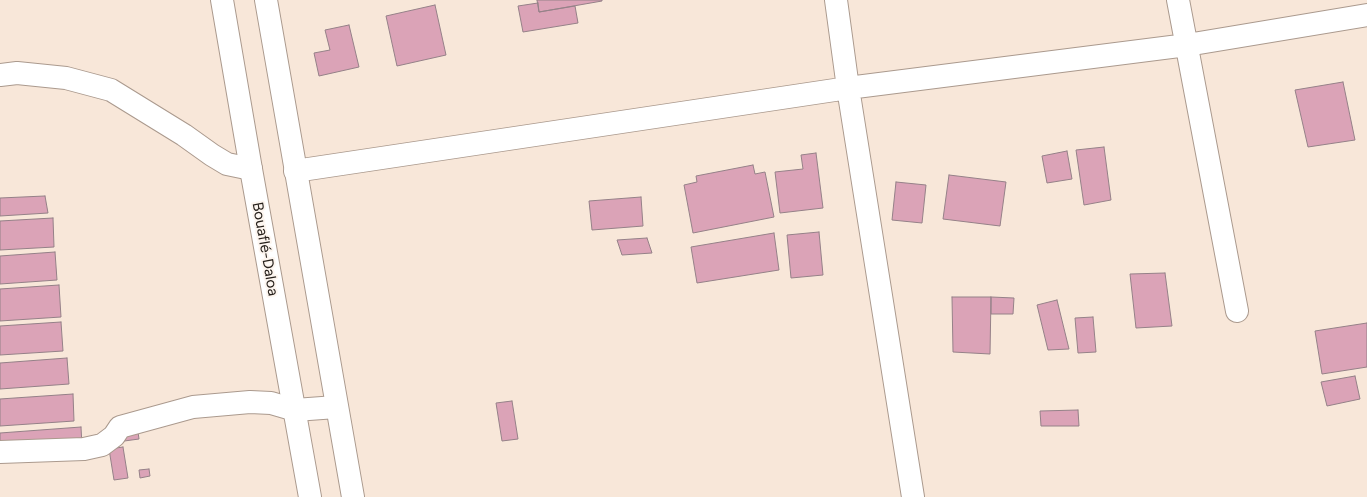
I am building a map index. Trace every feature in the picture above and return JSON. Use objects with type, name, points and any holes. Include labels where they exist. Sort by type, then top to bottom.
[{"type":"main road","name":"Bouaflé-Daloa","points":[[222,0],[310,497]]},
{"type":"main road","points":[[266,0],[352,497]]},
{"type":"main road","points":[[836,0],[848,88],[913,497]]},
{"type":"main road","points":[[1178,0],[1237,311]]},
{"type":"main road","points":[[296,171],[848,88],[1186,45],[1367,15]]},
{"type":"main road","points":[[0,75],[17,73],[66,78],[111,90],[178,131],[227,164],[251,169]]},
{"type":"main road","points":[[0,452],[84,449],[102,445],[114,436],[120,427],[193,407],[250,402],[271,403],[295,410],[336,407]]},
{"type":"building","points":[[537,0],[602,0],[602,1],[539,12]]},
{"type":"building","points":[[538,3],[539,12],[575,6],[578,23],[523,32],[518,6]]},
{"type":"building","points":[[435,5],[446,55],[397,66],[386,16]]},
{"type":"building","points":[[349,25],[359,67],[319,76],[314,53],[330,50],[325,30]]},
{"type":"building","points":[[1343,82],[1355,140],[1308,147],[1295,90]]},
{"type":"building","points":[[1104,147],[1111,200],[1084,205],[1076,150]]},
{"type":"building","points":[[1067,151],[1072,179],[1047,183],[1042,156]]},
{"type":"building","points":[[816,153],[823,208],[780,213],[775,172],[803,169],[801,155]]},
{"type":"building","points":[[753,165],[755,174],[765,172],[774,217],[693,233],[684,185],[697,182],[696,176]]},
{"type":"building","points":[[949,175],[1006,182],[1000,226],[943,219]]},
{"type":"building","points":[[896,182],[926,185],[922,223],[892,220]]},
{"type":"building","points":[[45,196],[48,213],[0,216],[0,198]]},
{"type":"building","points":[[641,197],[643,226],[592,230],[589,201]]},
{"type":"building","points":[[53,218],[54,247],[0,250],[0,221]]},
{"type":"building","points":[[819,232],[823,275],[791,278],[787,235]]},
{"type":"building","points":[[774,233],[779,270],[697,283],[691,247]]},
{"type":"building","points":[[647,238],[652,253],[622,255],[617,240]]},
{"type":"building","points":[[55,252],[57,280],[0,284],[0,256]]},
{"type":"building","points":[[1165,273],[1172,326],[1136,328],[1130,274]]},
{"type":"building","points":[[59,285],[61,317],[0,321],[0,289]]},
{"type":"building","points":[[952,297],[991,297],[990,354],[953,352]]},
{"type":"building","points":[[991,297],[1014,298],[1013,314],[991,314]]},
{"type":"building","points":[[1057,300],[1069,349],[1048,350],[1037,305]]},
{"type":"building","points":[[1093,317],[1096,352],[1078,353],[1075,318]]},
{"type":"building","points":[[61,322],[63,351],[0,355],[0,326]]},
{"type":"building","points":[[1367,323],[1367,367],[1322,374],[1315,331]]},
{"type":"building","points":[[67,358],[69,384],[0,389],[0,363]]},
{"type":"building","points":[[1355,376],[1360,399],[1327,406],[1321,382]]},
{"type":"building","points":[[73,394],[74,421],[0,426],[0,399]]},
{"type":"building","points":[[512,401],[518,439],[502,441],[496,403]]},
{"type":"building","points":[[1078,410],[1079,426],[1041,426],[1040,411]]},
{"type":"building","points":[[137,425],[139,439],[117,442]]},
{"type":"building","points":[[81,427],[82,446],[0,452],[0,433]]},
{"type":"building","points":[[123,447],[128,478],[114,480],[109,449]]},
{"type":"building","points":[[149,469],[150,476],[140,478],[139,470]]}]
